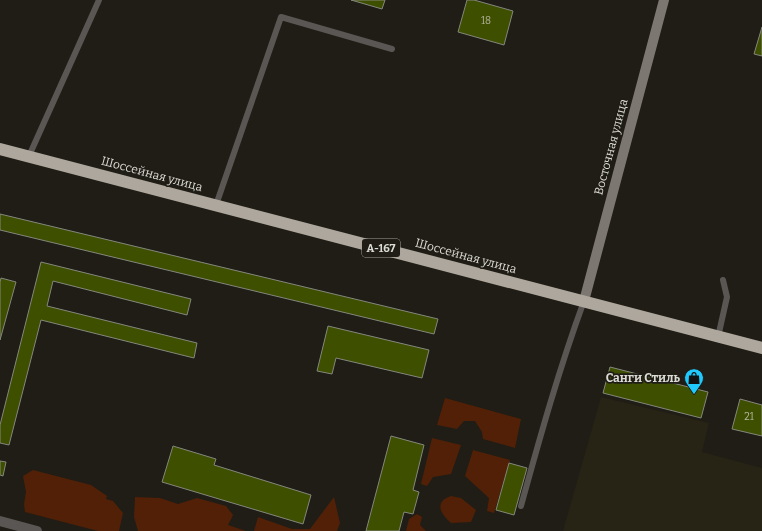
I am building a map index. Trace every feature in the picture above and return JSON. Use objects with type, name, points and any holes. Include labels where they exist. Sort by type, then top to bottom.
[{"type":"highway","name":"Шоссейная улица","points":[[0,148],[762,348]]},
{"type":"street","name":"Восточная улица","points":[[584,302],[664,0]]},
{"type":"street","points":[[0,521],[37,531]]},
{"type":"lane","points":[[29,156],[99,0]]},
{"type":"lane","points":[[216,205],[281,17],[392,49]]},
{"type":"lane","points":[[718,336],[727,297],[723,280]]},
{"type":"lane","points":[[521,506],[542,427],[568,345],[584,302]]},
{"type":"shaded area","points":[[601,397],[709,423],[702,452],[762,468],[762,531],[563,531]]},
{"type":"shaded area","points":[[445,398],[521,419],[515,448],[483,439],[482,432],[475,421],[464,421],[457,429],[437,425]]},
{"type":"shaded area","points":[[432,438],[461,445],[451,474],[433,477],[427,486],[421,484]]},
{"type":"shaded area","points":[[473,450],[510,460],[494,513],[487,511],[489,498],[465,476]]},
{"type":"shaded area","points":[[33,470],[91,485],[107,496],[106,499],[113,501],[123,513],[119,531],[98,531],[25,512],[24,504],[26,492],[23,476]]},
{"type":"shaded area","points":[[451,496],[461,498],[476,510],[471,522],[451,523],[444,516],[440,505],[442,501]]},
{"type":"shaded area","points":[[135,497],[160,498],[178,504],[197,498],[226,506],[233,515],[228,525],[246,531],[138,531],[134,517]]},
{"type":"shaded area","points":[[334,497],[340,523],[337,531],[254,531],[258,517],[292,529],[310,529]]},
{"type":"shaded area","points":[[417,514],[422,517],[420,525],[426,531],[406,531],[409,519]]},
{"type":"building","points":[[351,0],[385,0],[382,9]]},
{"type":"building","points":[[467,0],[474,0],[513,11],[504,45],[458,32]]},
{"type":"building","points":[[762,27],[762,56],[754,54]]},
{"type":"building","points":[[0,214],[438,319],[434,334],[0,230]]},
{"type":"building","points":[[41,262],[191,299],[187,315],[53,281],[47,306],[197,343],[194,358],[41,320],[9,445],[0,443],[0,425]]},
{"type":"building","points":[[1,278],[16,282],[0,340],[0,282]]},
{"type":"building","points":[[328,326],[429,350],[422,378],[336,358],[332,374],[317,371]]},
{"type":"building","points":[[610,367],[708,392],[701,418],[603,393]]},
{"type":"building","points":[[740,399],[762,405],[762,436],[732,429]]},
{"type":"building","points":[[391,436],[424,445],[413,490],[419,492],[413,514],[404,512],[399,531],[366,531]]},
{"type":"building","points":[[173,446],[216,459],[214,465],[311,495],[303,524],[162,482]]},
{"type":"building","points":[[0,461],[6,462],[3,476],[0,475]]},
{"type":"building","points":[[509,463],[527,468],[514,515],[496,510]]},
{"type":"place","name":"Санги Стиль","points":[[694,395]]}]
